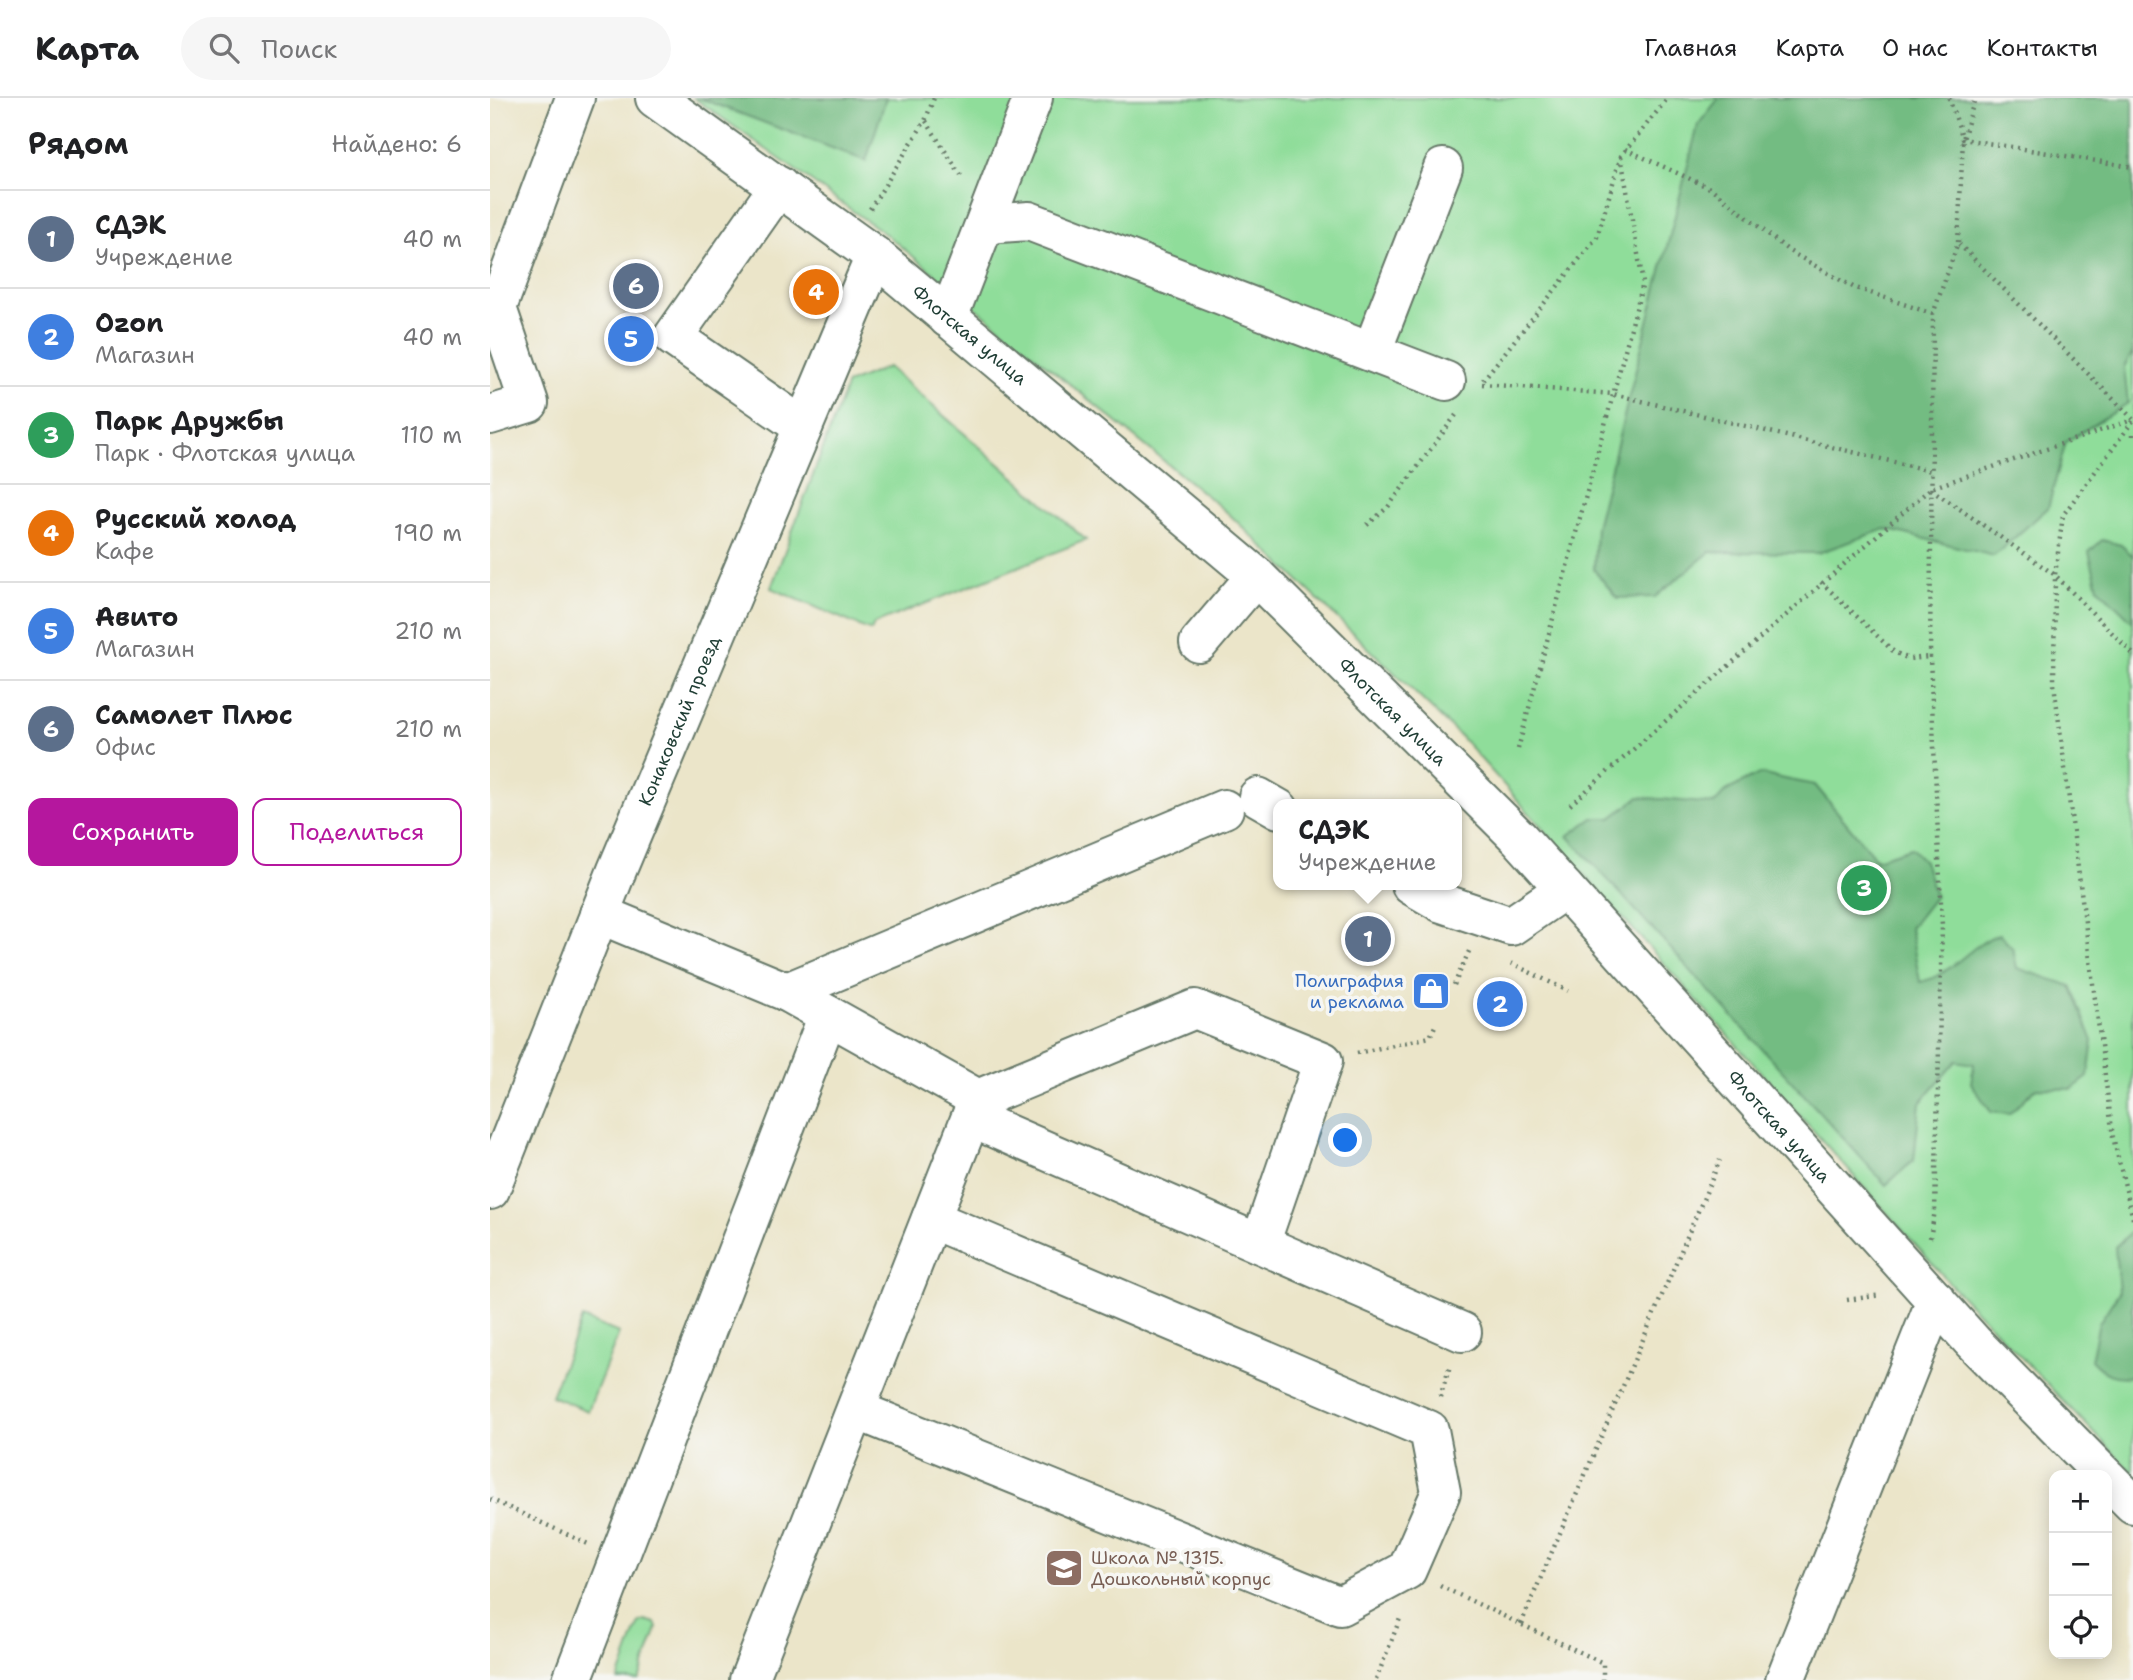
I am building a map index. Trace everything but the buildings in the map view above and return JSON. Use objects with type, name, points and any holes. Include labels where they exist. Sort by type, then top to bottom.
[{"type":"street","points":[[490,415],[529,403],[497,308],[575,98]]},
{"type":"street","name":"Флотская улица","points":[[655,98],[875,256],[1205,530],[1256,576],[1509,828],[1936,1300],[2099,1470]]},
{"type":"street","points":[[948,318],[1033,98]]},
{"type":"street","points":[[1372,351],[1443,168]]},
{"type":"street","points":[[779,186],[673,337],[803,427]]},
{"type":"street","points":[[986,224],[1029,221],[1372,351],[1455,394]]},
{"type":"street","name":"Конаковский проезд","points":[[492,1182],[599,914],[875,256]]},
{"type":"street","points":[[1199,643],[1256,576]]},
{"type":"street","points":[[787,992],[1253,805]]},
{"type":"street","points":[[1420,890],[1443,903],[1511,926],[1565,889]]},
{"type":"street","points":[[599,914],[787,992],[828,1015],[975,1109],[1260,1244],[1462,1332]]},
{"type":"street","points":[[749,1680],[975,1109],[1195,1009],[1323,1061],[1260,1244]]},
{"type":"street","points":[[572,1680],[828,1015]]},
{"type":"street","points":[[856,1410],[1340,1606],[1407,1570],[1441,1492],[1429,1430],[931,1219]]},
{"type":"street","points":[[1784,1680],[1936,1300]]},
{"type":"street","name":"Флотская улица","points":[[2112,1483],[2133,1504]]},
{"type":"path","points":[[864,219],[925,121],[934,98]]},
{"type":"path","points":[[1668,98],[1621,156],[1597,237],[1479,384],[1613,394],[1931,471]]},
{"type":"path","points":[[1949,98],[1963,139]]},
{"type":"path","points":[[1928,1245],[1935,1211],[1942,926],[1930,656],[1933,314],[1958,243],[1963,139],[1975,98]]},
{"type":"path","points":[[925,121],[969,189]]},
{"type":"path","points":[[1963,139],[2133,167]]},
{"type":"path","points":[[1625,149],[1712,189],[1789,251],[1853,287],[1933,314]]},
{"type":"path","points":[[1518,750],[1643,283],[1621,156]]},
{"type":"path","points":[[1958,243],[2133,420]]},
{"type":"path","points":[[1367,525],[1388,508],[1455,394]]},
{"type":"path","points":[[1570,804],[1931,488],[2133,420]]},
{"type":"path","points":[[2133,420],[2063,515],[2055,575],[2054,684],[2113,1137],[2133,1219]]},
{"type":"path","points":[[2133,434],[2133,440]]},
{"type":"path","points":[[1931,488],[2055,575],[2133,653]]},
{"type":"path","points":[[1821,582],[1894,652],[1909,659],[1930,656]]},
{"type":"path","points":[[1454,985],[1472,945]]},
{"type":"path","points":[[1323,1061],[1430,1037],[1435,1026]]},
{"type":"path","points":[[1521,1623],[1720,1160]]},
{"type":"path","points":[[1847,1300],[1884,1295]]},
{"type":"path","points":[[1429,1430],[1462,1332]]},
{"type":"path","points":[[490,1499],[618,1558]]},
{"type":"path","points":[[1376,1680],[1403,1611],[1407,1570],[1603,1663],[1602,1680]]},
{"type":"green space","points":[[694,98],[2133,98],[2133,1473],[1955,1289],[1461,737],[1229,514],[888,236]]},
{"type":"green space","points":[[699,98],[886,98],[866,161]]},
{"type":"green space","points":[[1719,98],[2133,98],[2133,352],[2124,367],[2128,403],[2066,442],[2048,508],[1994,556],[1885,529],[1818,553],[1710,552],[1655,597],[1617,598],[1594,570],[1596,527],[1698,125]]},
{"type":"green space","points":[[888,367],[1086,540],[874,624],[871,631],[771,588],[847,384]]},
{"type":"green space","points":[[2102,540],[2121,545],[2133,556],[2133,622],[2098,588],[2089,552]]},
{"type":"green space","points":[[1759,774],[1815,785],[1876,859],[1911,848],[1924,861],[1935,896],[1910,928],[1920,982],[1942,973],[1978,945],[1999,934],[2013,949],[2017,968],[2071,986],[2093,1041],[2088,1077],[2072,1089],[2036,1088],[2009,1114],[1991,1112],[1971,1083],[1974,1064],[1956,1061],[1920,1103],[1914,1160],[1886,1185],[1568,836],[1593,818],[1611,818],[1639,797],[1714,804],[1726,791]]},
{"type":"green space","points":[[2133,1230],[2133,1376],[2120,1377],[2105,1372],[2091,1360],[2099,1323],[2119,1292],[2115,1247]]},
{"type":"green space","points":[[582,1318],[619,1333],[588,1411],[551,1396]]},
{"type":"green space","points":[[644,1620],[655,1623],[657,1628],[639,1680],[618,1680],[639,1622]]},
{"type":"place","name":"Самолет Плюс","points":[[636,286]]},
{"type":"place","name":"Русский холод","points":[[816,292]]},
{"type":"place","name":"Авито","points":[[631,339]]},
{"type":"place","name":"Парк Дружбы","points":[[1864,888]]},
{"type":"place","name":"СДЭК","points":[[1368,939]]},
{"type":"place","name":"Полиграфия и реклама","points":[[1431,991]]},
{"type":"place","name":"Ozon","points":[[1500,1004]]},
{"type":"place","name":"Школа № 1315. Дошкольный корпус","points":[[1064,1568]]}]
